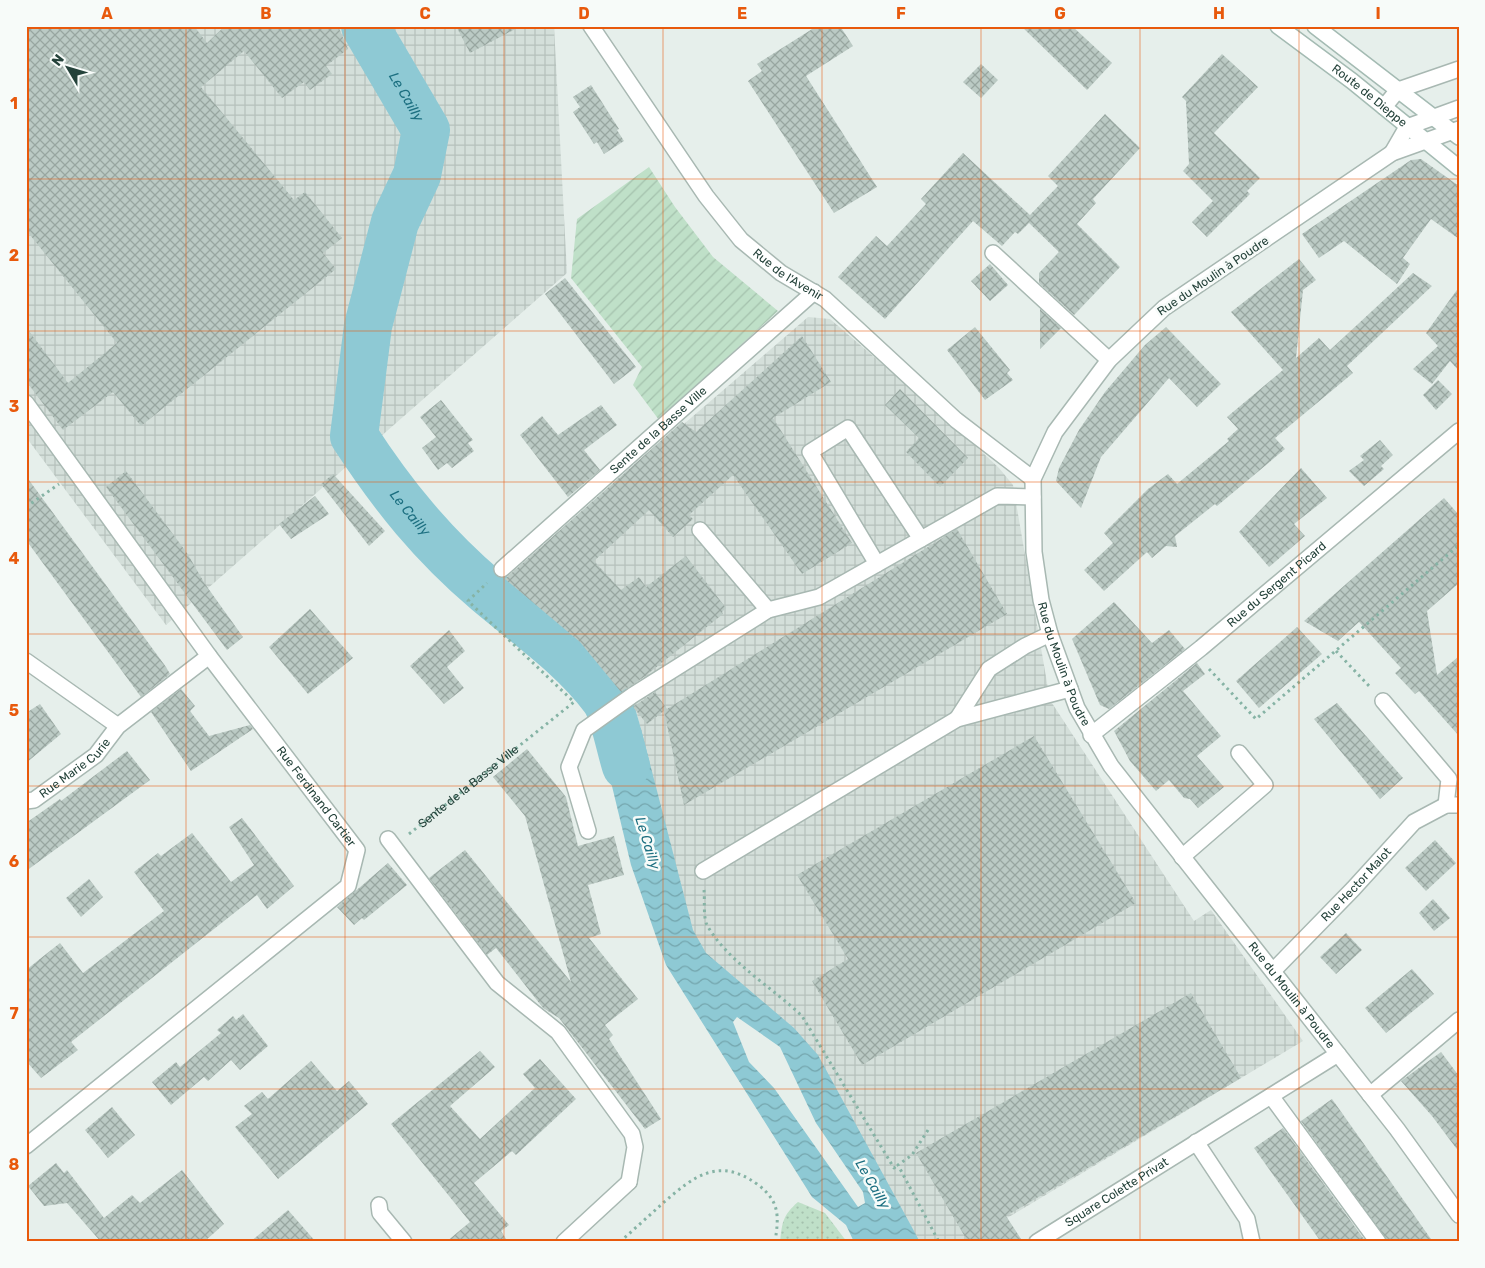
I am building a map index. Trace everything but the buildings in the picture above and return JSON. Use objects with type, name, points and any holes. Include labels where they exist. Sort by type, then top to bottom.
[{"type":"street","name":"Rue de l'Avenir","points":[[591,26],[706,196],[741,240],[781,273],[826,299],[956,420],[1033,479]]},
{"type":"street","name":"Route de Dieppe","points":[[1278,26],[1384,107],[1424,142],[1459,168]]},
{"type":"street","name":"Route de Dieppe","points":[[1316,26],[1433,117],[1457,133]]},
{"type":"street","points":[[1384,107],[1398,90],[1459,69]]},
{"type":"street","points":[[1406,127],[1459,108]]},
{"type":"street","name":"Rue du Moulin à Poudre","points":[[1392,153],[1406,127]]},
{"type":"street","name":"Rue du Moulin à Poudre","points":[[1457,133],[1392,153],[1164,308],[1109,360],[1055,432],[1033,479],[1033,497],[1034,552],[1041,600],[1050,634],[1077,708],[1091,735],[1111,766],[1397,1129],[1459,1215]]},
{"type":"street","points":[[993,253],[1109,360]]},
{"type":"street","name":"Sente de la Basse Ville","points":[[502,569],[814,292]]},
{"type":"street","name":"Rue Ferdinand Cartier","points":[[26,403],[209,656],[356,850],[348,886],[26,1146]]},
{"type":"street","points":[[877,564],[810,452],[848,428],[921,539]]},
{"type":"street","name":"Rue du Sergent Picard","points":[[1091,735],[1195,653],[1458,435]]},
{"type":"street","points":[[588,831],[570,767],[584,730],[633,695],[768,610],[819,598],[997,496],[1033,497]]},
{"type":"street","points":[[700,530],[768,610]]},
{"type":"street","points":[[957,719],[989,669],[1025,646],[1050,634]]},
{"type":"street","name":"Rue Marie Curie","points":[[26,801],[34,800],[96,755],[118,726],[209,656]]},
{"type":"street","name":"Rue Marie Curie","points":[[26,661],[118,726]]},
{"type":"street","points":[[703,871],[957,719],[1070,689]]},
{"type":"street","name":"Rue Hector Malot","points":[[1273,971],[1353,889],[1414,822],[1452,805],[1449,779],[1383,701]]},
{"type":"street","points":[[1182,857],[1265,785],[1239,753]]},
{"type":"street","points":[[395,839],[497,983],[558,1032],[632,1134],[635,1147],[629,1182],[564,1242]]},
{"type":"street","points":[[1370,1094],[1458,1020]]},
{"type":"street","name":"Square Colette Privat","points":[[1037,1242],[1338,1054]]},
{"type":"street","points":[[1271,1096],[1378,1242]]},
{"type":"street","points":[[1196,1142],[1247,1219],[1252,1242]]},
{"type":"street","points":[[378,1205],[380,1213],[404,1242]]},
{"type":"path","points":[[26,507],[76,472]]},
{"type":"path","points":[[1195,653],[1256,719],[1459,545]]},
{"type":"path","name":"Sente de la Basse Ville","points":[[395,839],[574,702],[468,601],[478,592]]},
{"type":"path","points":[[1336,651],[1383,701]]},
{"type":"path","points":[[703,871],[706,924],[736,961],[783,998],[802,1016],[894,1168],[912,1155],[928,1130]]},
{"type":"path","points":[[898,1165],[939,1242]]},
{"type":"path","points":[[620,1242],[687,1182],[700,1174],[721,1171],[736,1173],[748,1178],[771,1196],[778,1210],[775,1242]]},
{"type":"shaded area","points":[[26,26],[554,26],[567,273],[166,625],[26,437]]},
{"type":"shaded area","points":[[808,317],[830,319],[951,423],[999,468],[1013,485],[1050,700],[1194,921],[1211,910],[1303,1041],[967,1242],[920,1242],[802,1040],[704,958],[684,921],[637,714],[577,642],[503,580]]},
{"type":"green space","points":[[649,167],[675,207],[713,257],[778,311],[659,420],[633,385],[642,367],[571,278],[577,219]]},
{"type":"green space","points":[[798,1202],[825,1213],[847,1242],[780,1242],[784,1219]]},
{"type":"water","points":[[626,706],[641,729],[693,930],[706,953],[794,1028],[818,1055],[920,1242],[854,1242],[846,1225],[812,1197],[666,965],[631,865],[598,728]],"holes":[[[737,1017],[780,1047],[816,1123],[863,1192],[865,1203],[858,1207],[774,1088],[749,1062],[733,1022]]]},
{"type":"waterway","name":"Le Cailly","points":[[365,26],[426,130],[417,175],[395,222],[368,326],[354,436],[383,479],[414,518],[448,555],[487,591],[563,654],[591,682],[604,698],[611,711],[626,766]]}]
